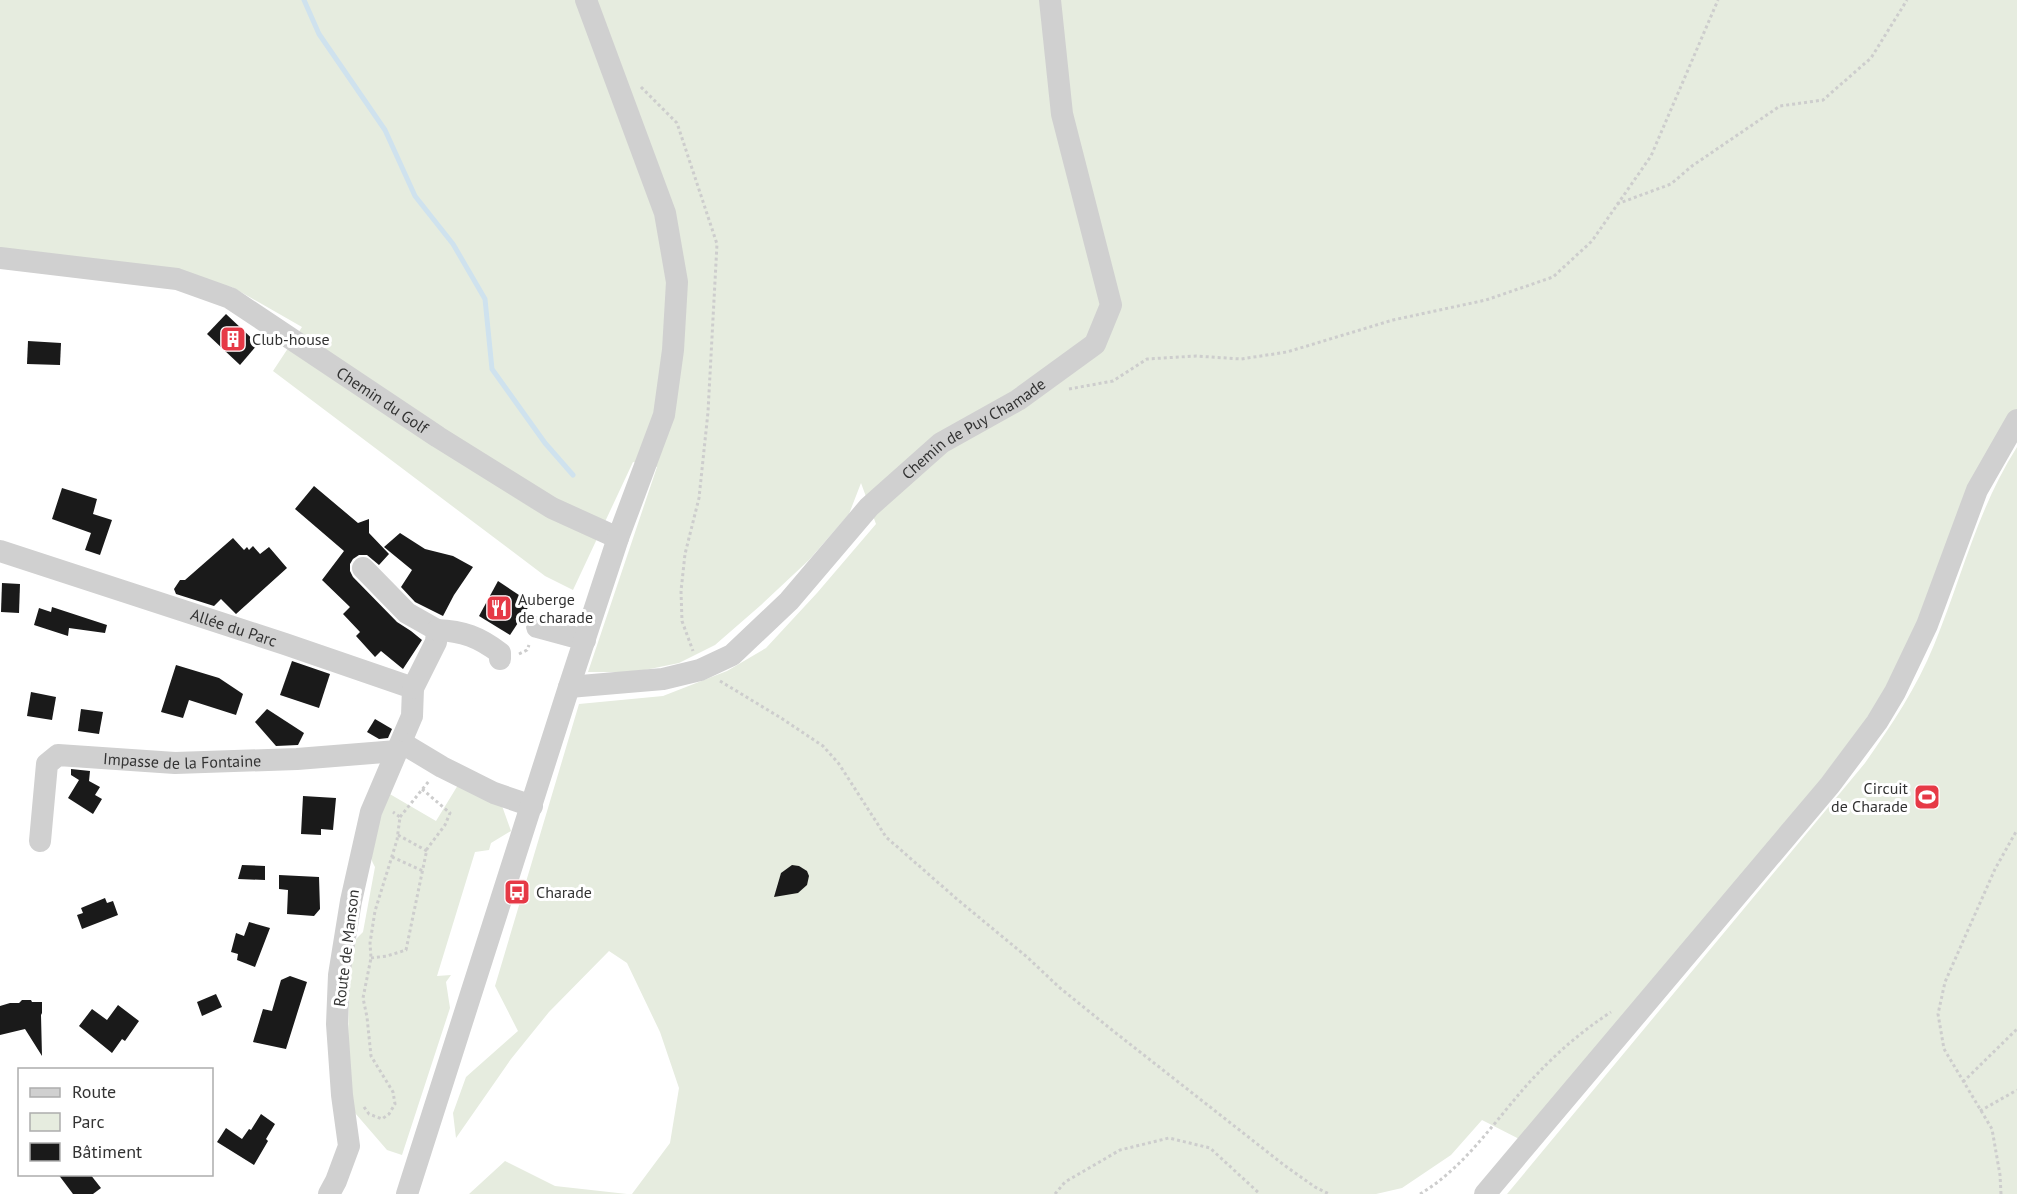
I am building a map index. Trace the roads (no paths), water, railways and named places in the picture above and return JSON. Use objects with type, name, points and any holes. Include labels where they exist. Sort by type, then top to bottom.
[{"type":"street","points":[[407,1194],[618,538],[664,415],[673,350],[677,282],[665,213],[586,0]]},
{"type":"street","name":"Chemin de Puy Chamade","points":[[569,687],[663,679],[700,670],[732,655],[789,601],[869,507],[941,444],[1018,400],[1095,344],[1111,305],[1062,114],[1050,0]]},
{"type":"street","name":"Chemin du Golf","points":[[0,258],[177,279],[230,298],[438,437],[552,508],[618,538]]},
{"type":"street","points":[[1485,1194],[1830,785],[1877,722],[1915,652],[1977,490],[2017,420]]},
{"type":"street","name":"Allée du Parc","points":[[0,551],[413,688]]},
{"type":"street","points":[[363,568],[406,613],[437,630],[458,631],[487,643],[500,653],[500,659]]},
{"type":"street","points":[[537,627],[585,640]]},
{"type":"street","points":[[437,630],[436,642],[413,688],[412,716],[399,747],[494,793],[532,806]]},
{"type":"street","name":"Route de Manson","points":[[329,1194],[349,1146],[342,1095],[337,1024],[339,975],[355,878],[365,835],[376,799],[399,747]]},
{"type":"street","name":"Impasse de la Fontaine","points":[[40,841],[47,764],[58,754],[175,763],[297,759],[399,747]]},
{"type":"waterway","points":[[304,0],[319,34],[385,130],[415,196],[453,244],[485,299],[492,369],[545,443],[573,475]]},
{"type":"place","name":"Club-house","points":[[233,339]]},
{"type":"place","name":"Auberge de charade","points":[[499,608]]},
{"type":"place","name":"Circuit de Charade","points":[[1927,797]]},
{"type":"place","name":"Charade","points":[[517,892]]}]
